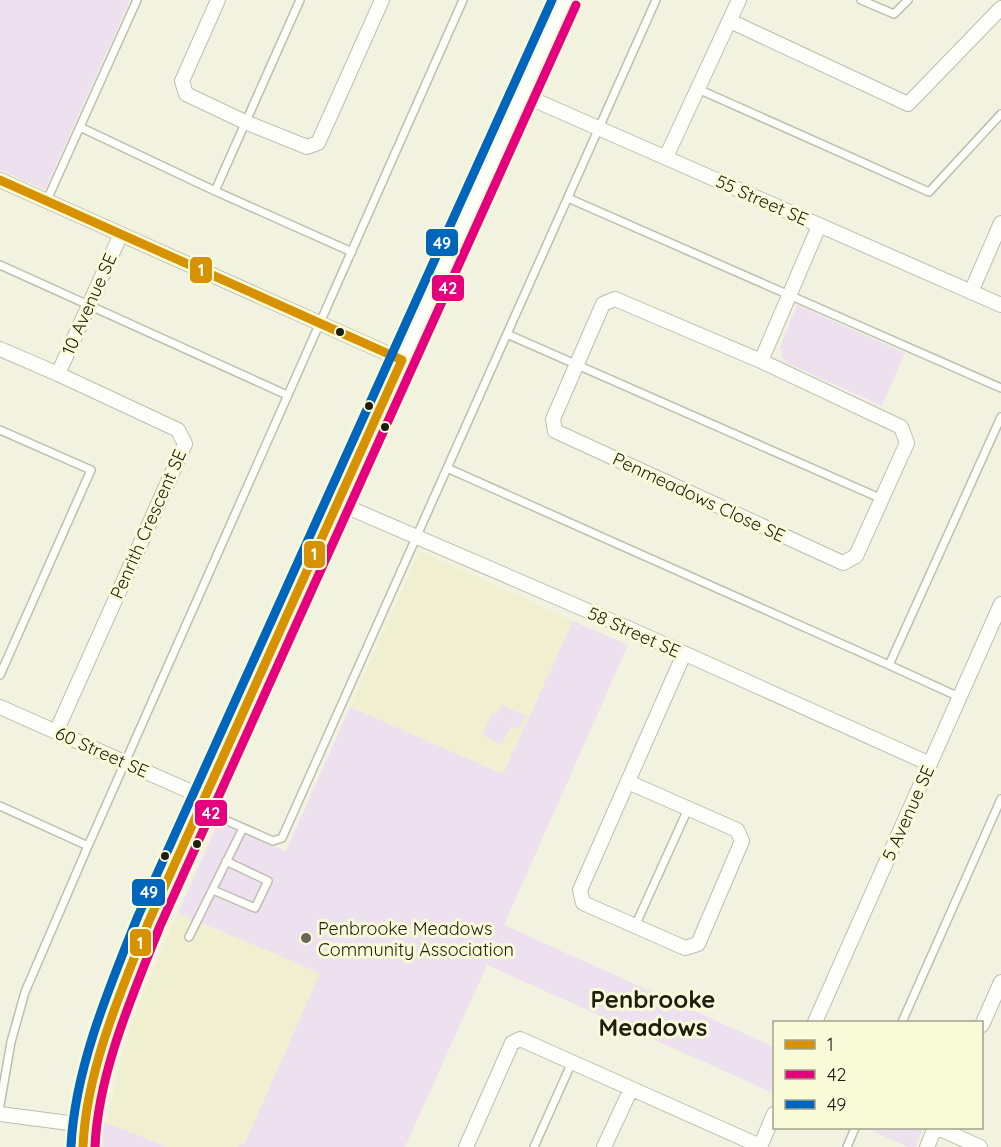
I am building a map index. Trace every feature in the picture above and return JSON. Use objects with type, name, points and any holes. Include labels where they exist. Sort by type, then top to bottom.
[{"type":"street","points":[[218,0],[182,81],[186,94],[245,122],[307,147],[318,143],[382,0]]},
{"type":"street","points":[[83,1147],[84,1125],[96,1070],[117,1000],[149,921],[565,0]]},
{"type":"street","points":[[666,157],[739,0]]},
{"type":"street","points":[[729,21],[908,104],[1001,8]]},
{"type":"street","name":"55 Street SE","points":[[523,95],[1001,305]]},
{"type":"street","points":[[0,180],[402,360]]},
{"type":"street","points":[[971,291],[1001,223]]},
{"type":"street","points":[[761,361],[819,226]]},
{"type":"street","name":"10 Avenue SE","points":[[58,374],[121,234]]},
{"type":"street","name":"Penmeadows Close SE","points":[[615,299],[761,361],[901,426],[907,443],[856,555],[843,563],[555,431],[552,419],[603,304],[615,299]]},
{"type":"street","name":"Penrith Crescent SE","points":[[0,350],[178,429],[185,444],[56,732]]},
{"type":"street","name":"58 Street SE","points":[[338,502],[630,629],[930,764]]},
{"type":"street","name":"5 Avenue SE","points":[[816,1021],[1001,604]]},
{"type":"street","points":[[628,782],[737,830],[742,841],[698,944],[685,948],[583,903],[579,890],[684,654]]},
{"type":"street","name":"60 Street SE","points":[[0,707],[125,763],[202,803]]},
{"type":"street","points":[[983,1021],[1001,982]]},
{"type":"street","points":[[466,1147],[512,1043],[520,1040],[760,1147],[773,1116]]},
{"type":"street","points":[[604,1147],[631,1089]]},
{"type":"street","points":[[0,1114],[84,1125]]},
{"type":"street","points":[[927,1147],[936,1129]]},
{"type":"street","points":[[938,1129],[980,1147]]},
{"type":"lane","points":[[47,200],[137,0]]},
{"type":"lane","points":[[215,191],[300,0]]},
{"type":"lane","points":[[0,1105],[11,1042],[25,992],[463,0]]},
{"type":"lane","points":[[202,803],[243,828],[273,842],[282,837],[656,0]]},
{"type":"lane","points":[[861,0],[894,15],[908,0]]},
{"type":"lane","points":[[698,89],[929,192],[1001,114]]},
{"type":"lane","points":[[80,128],[352,252]]},
{"type":"lane","points":[[568,198],[1001,388]]},
{"type":"lane","points":[[0,265],[287,395]]},
{"type":"lane","points":[[507,334],[882,499]]},
{"type":"lane","points":[[889,664],[1001,417]]},
{"type":"lane","points":[[0,429],[91,470],[0,675]]},
{"type":"lane","points":[[447,468],[959,697]]},
{"type":"lane","points":[[903,1021],[1001,799]]},
{"type":"lane","points":[[0,806],[88,846]]},
{"type":"lane","points":[[635,926],[688,809]]},
{"type":"lane","points":[[189,938],[243,828]]},
{"type":"lane","points":[[213,890],[255,908],[264,890],[268,881],[226,861]]},
{"type":"lane","points":[[534,1147],[572,1062]]},
{"type":"lane","points":[[847,1147],[855,1129]]},
{"type":"shaded area","points":[[0,0],[130,0],[45,190],[0,170]]},
{"type":"shaded area","points":[[797,305],[905,353],[882,406],[787,363],[783,359],[780,347]]},
{"type":"shaded area","points":[[420,551],[573,621],[503,775],[350,707]]},
{"type":"shaded area","points":[[573,621],[628,645],[504,925],[773,1047],[771,1092],[487,965],[405,1147],[236,1147],[245,1143],[320,973],[178,913],[218,823],[286,851],[350,707],[503,774]]},
{"type":"shaded area","points":[[502,705],[526,716],[519,730],[511,726],[502,745],[482,735],[492,714],[496,715]]},
{"type":"shaded area","points":[[178,913],[321,973],[245,1144],[236,1147],[168,1147],[107,1123],[128,1035],[140,1000]]},
{"type":"shaded area","points":[[99,1122],[107,1123],[168,1147],[96,1147]]},
{"type":"shaded area","points":[[867,1129],[923,1129],[915,1147],[909,1147]]},
{"type":"transit line","name":"49","points":[[71,1146],[79,1087],[86,1058],[105,1000],[138,916],[552,0]]},
{"type":"transit line","name":"42","points":[[95,1147],[103,1091],[118,1034],[160,926],[576,5]]},
{"type":"transit line","name":"1","points":[[0,180],[402,360]]},
{"type":"transit line","name":"1","points":[[83,1147],[91,1089],[98,1061],[117,1003],[149,921],[402,360]]},
{"type":"place","name":"Penbrooke Meadows Community Association","points":[[306,938]]},
{"type":"district","name":"Penbrooke Meadows","points":[[653,1013]]}]
